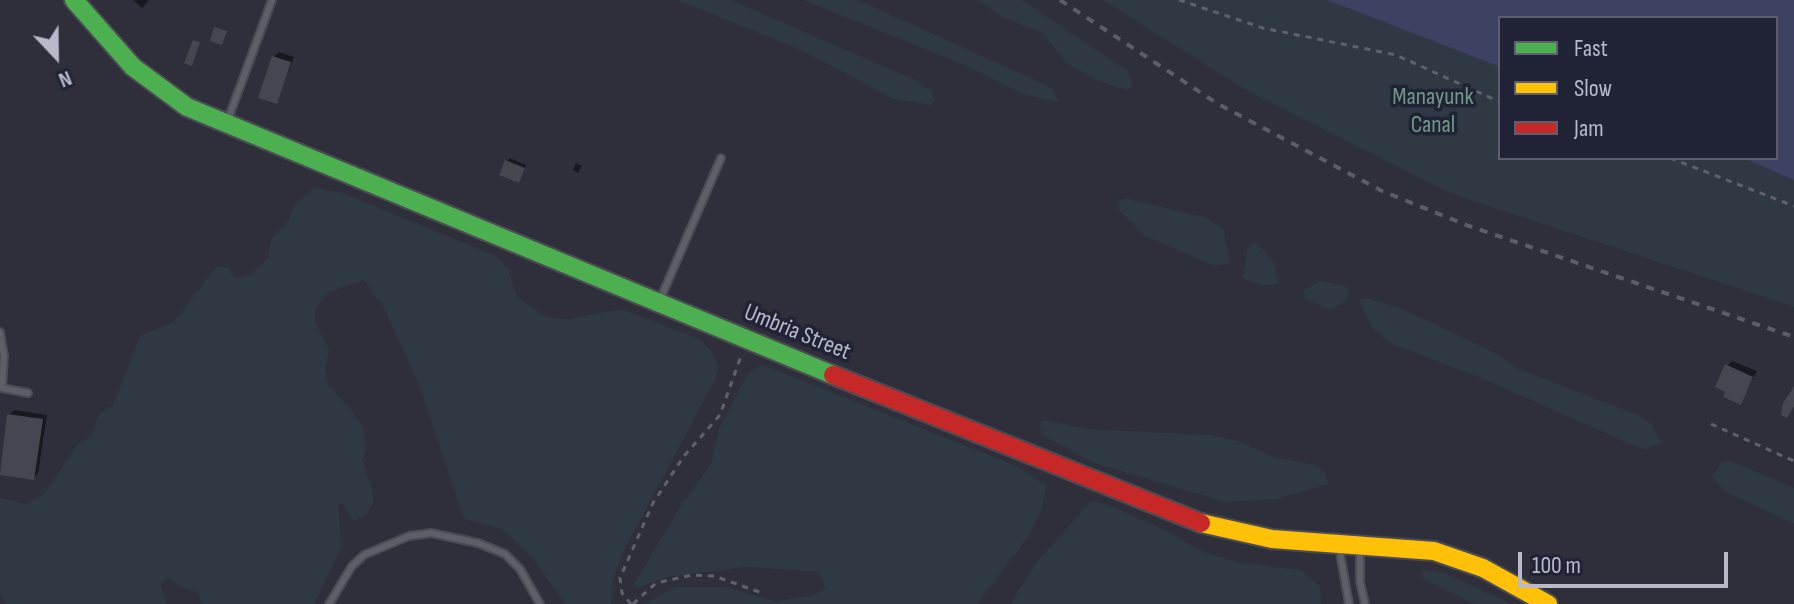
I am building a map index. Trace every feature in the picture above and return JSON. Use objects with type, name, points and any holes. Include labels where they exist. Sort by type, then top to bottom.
[{"type":"main road","name":"Umbria Street","points":[[74,0],[133,67],[187,107],[226,125],[1194,521],[1257,537],[1414,548],[1452,556],[1500,576],[1548,604]]},
{"type":"lane","points":[[226,125],[272,0]]},
{"type":"lane","points":[[659,302],[721,158]]},
{"type":"lane","points":[[0,332],[4,356],[2,388],[28,393]]},
{"type":"lane","points":[[329,604],[352,566],[364,555],[409,536],[431,533],[478,543],[505,554],[520,569],[540,604]]},
{"type":"lane","points":[[1339,543],[1349,604]]},
{"type":"lane","points":[[1361,544],[1360,582],[1365,604]]},
{"type":"path","points":[[1179,0],[1248,24],[1407,59],[1498,101]]},
{"type":"path","points":[[1675,160],[1794,206]]},
{"type":"path","points":[[747,338],[720,415],[664,485],[620,578],[622,593],[632,604],[656,583],[692,575],[714,576],[762,593]]},
{"type":"path","points":[[1711,424],[1794,461]]},
{"type":"green space","points":[[677,0],[731,0],[915,80],[931,91],[935,101],[930,105],[894,99],[799,49]]},
{"type":"green space","points":[[803,0],[858,0],[1037,81],[1052,89],[1059,102],[1024,95],[964,65]]},
{"type":"green space","points":[[978,0],[1022,0],[1128,71],[1132,87],[1126,90],[1096,80],[1066,63],[1043,33],[1000,16]]},
{"type":"green space","name":"Manayunk Canal","points":[[1103,0],[1327,0],[1498,66],[1498,160],[1748,160],[1794,180],[1794,307],[1450,193],[1249,92]]},
{"type":"green space","points":[[313,188],[340,192],[496,256],[508,269],[517,297],[546,317],[569,319],[622,309],[699,339],[711,351],[719,367],[716,378],[623,552],[613,581],[611,604],[565,604],[533,558],[502,529],[464,519],[420,387],[383,306],[364,280],[329,292],[315,309],[315,322],[329,350],[325,369],[328,385],[351,409],[364,429],[366,450],[362,460],[372,488],[373,504],[366,515],[354,521],[343,504],[338,504],[341,548],[314,604],[203,604],[197,592],[180,587],[168,576],[161,586],[166,604],[7,604],[0,594],[0,498],[26,504],[44,494],[77,445],[91,436],[99,414],[113,405],[140,336],[174,322],[216,267],[228,268],[235,278],[250,275],[268,259],[271,239],[288,221],[295,204]]},
{"type":"green space","points":[[1124,198],[1207,218],[1224,230],[1230,263],[1215,266],[1143,235],[1119,210],[1117,202]]},
{"type":"green space","points":[[1256,242],[1273,261],[1278,282],[1275,285],[1259,285],[1243,278],[1247,249]]},
{"type":"green space","points":[[1320,281],[1345,286],[1349,293],[1346,301],[1331,310],[1306,299],[1303,291]]},
{"type":"green space","points":[[1367,298],[1400,308],[1495,353],[1519,369],[1640,416],[1652,425],[1662,443],[1647,449],[1637,447],[1479,377],[1392,344],[1372,328],[1360,300]]},
{"type":"green space","points":[[763,365],[1014,465],[1046,485],[1042,509],[1028,537],[977,604],[644,604],[675,587],[725,587],[774,601],[813,596],[825,588],[819,572],[746,567],[668,577],[638,588],[633,586],[680,507],[711,464],[719,429],[745,379],[752,370]]},
{"type":"green space","points":[[1042,420],[1088,429],[1210,435],[1238,441],[1274,457],[1315,465],[1325,472],[1328,484],[1277,499],[1226,502],[1094,463],[1044,436],[1039,426]]},
{"type":"green space","points":[[1731,461],[1794,488],[1794,524],[1724,491],[1712,476],[1721,463]]},
{"type":"green space","points":[[1091,501],[1106,504],[1167,531],[1203,552],[1241,563],[1301,570],[1320,586],[1321,604],[1010,604],[1037,562]]},
{"type":"green space","points":[[1421,570],[1444,573],[1512,604],[1474,604],[1423,579]]},
{"type":"water","points":[[1327,0],[1794,0],[1794,180],[1748,160],[1778,160],[1778,16],[1498,16],[1498,66]]},
{"type":"building","points":[[214,27],[227,31],[222,45],[210,41]]},
{"type":"building","points":[[193,40],[200,42],[192,66],[184,63]]},
{"type":"building","points":[[272,56],[291,62],[277,104],[258,98]]},
{"type":"building","points":[[505,160],[525,168],[519,183],[499,175]]},
{"type":"building","points":[[1725,364],[1753,377],[1741,405],[1723,397],[1725,392],[1715,387]]},
{"type":"building","points":[[1794,386],[1794,406],[1787,418],[1781,415],[1783,403]]},
{"type":"building","points":[[7,414],[43,419],[34,480],[0,475]]},
{"type":"railway","points":[[1060,0],[1218,104],[1382,191],[1466,225],[1794,337]]},
{"type":"traffic: fast","points":[[74,0],[133,67],[187,107],[833,375]]},
{"type":"traffic: slow","points":[[1201,523],[1272,539],[1434,551],[1483,568],[1548,604]]},
{"type":"traffic: jam","points":[[833,375],[1201,523]]}]
